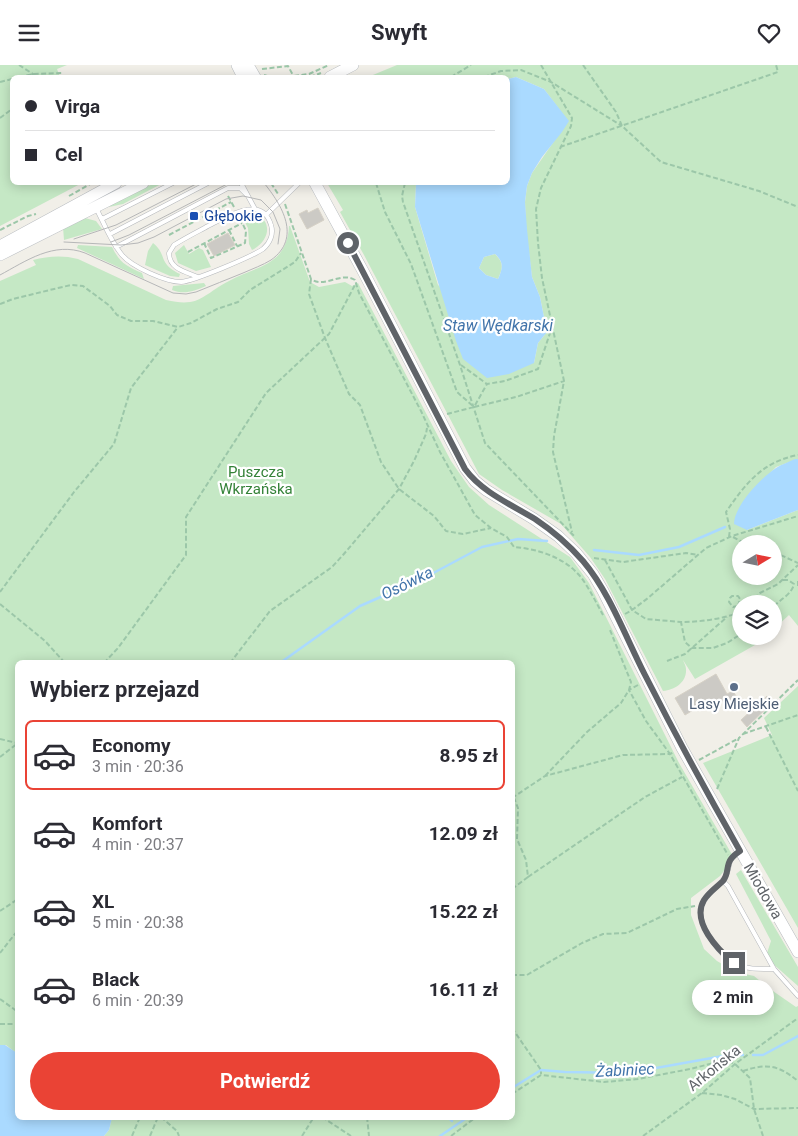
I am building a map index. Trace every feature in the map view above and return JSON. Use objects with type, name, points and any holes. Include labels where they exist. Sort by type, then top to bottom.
[{"type":"street","points":[[248,65],[259,73]]},
{"type":"street","points":[[334,75],[353,65]]},
{"type":"street","points":[[0,247],[112,185]]},
{"type":"street","points":[[0,255],[139,185]]},
{"type":"street","name":"Miodowa","points":[[316,185],[460,460],[475,481],[486,490],[550,529],[573,550],[586,565],[603,591],[691,765],[798,952]]},
{"type":"lane","points":[[102,219],[168,185]]},
{"type":"lane","points":[[110,234],[204,185]]},
{"type":"lane","points":[[242,185],[255,209]]},
{"type":"lane","points":[[266,215],[297,185]]},
{"type":"lane","points":[[116,247],[231,187],[238,188],[248,196]]},
{"type":"lane","points":[[95,206],[116,247],[129,262],[168,280],[181,282],[198,277],[264,248],[270,240],[272,231],[270,221],[266,215],[255,209],[236,212],[176,244],[170,250],[169,258],[172,264],[198,277]]},
{"type":"lane","points":[[740,851],[731,859],[729,869],[723,881],[708,895],[702,904],[700,917],[702,924],[714,942],[734,963],[744,967],[774,969]]},
{"type":"lane","points":[[723,881],[728,886],[774,969],[798,996]]},
{"type":"path","points":[[19,65],[33,74]]},
{"type":"path","points":[[259,73],[289,65]]},
{"type":"path","points":[[304,75],[329,65]]},
{"type":"path","points":[[454,75],[471,65]]},
{"type":"path","points":[[405,185],[402,196],[403,202],[485,443],[572,532],[553,452],[564,381],[542,278],[536,209],[540,188],[571,126],[572,118],[541,65]]},
{"type":"path","points":[[583,65],[616,113],[622,127]]},
{"type":"path","points":[[560,147],[778,72],[776,65]]},
{"type":"path","points":[[490,75],[502,71],[521,70],[551,82],[622,127],[661,162],[759,191],[798,207]]},
{"type":"path","points":[[28,75],[63,73]]},
{"type":"path","points":[[64,199],[88,185]]},
{"type":"path","points":[[204,243],[211,259],[246,241],[246,231],[221,185]]},
{"type":"path","points":[[271,185],[279,196]]},
{"type":"path","points":[[377,185],[384,212],[411,264],[457,392],[474,407]]},
{"type":"path","points":[[169,235],[231,202]]},
{"type":"path","points":[[284,203],[289,211],[301,253],[311,279],[309,294],[325,338],[349,394],[360,405],[381,462],[399,489],[434,516],[446,531],[463,534],[491,528]]},
{"type":"path","points":[[0,230],[28,216],[37,214]]},
{"type":"path","points":[[188,252],[242,223]]},
{"type":"path","points":[[229,230],[238,246]]},
{"type":"path","points":[[0,304],[71,285],[83,286],[110,305],[117,315],[131,321],[153,321],[178,327],[191,323],[217,309],[238,302],[250,290],[295,262],[301,253]]},
{"type":"path","points":[[311,279],[319,283],[347,277],[355,282],[421,411],[427,428],[475,515],[491,528],[507,537],[514,547],[532,549],[554,556],[576,572],[585,582],[604,617]]},
{"type":"path","points":[[107,660],[118,648],[186,555],[186,517],[266,393],[329,335],[355,282]]},
{"type":"path","points":[[474,407],[487,385],[505,381],[538,369],[553,325]]},
{"type":"path","points":[[0,593],[74,491],[114,444],[131,388],[178,327]]},
{"type":"path","points":[[460,365],[487,385]]},
{"type":"path","points":[[437,416],[516,397],[564,381]]},
{"type":"path","points":[[232,660],[270,611],[332,567],[344,555],[399,489],[414,461],[427,428]]},
{"type":"path","points":[[728,537],[730,529],[726,512],[740,492],[759,472],[780,458],[798,455]]},
{"type":"path","points":[[735,535],[798,516]]},
{"type":"path","points":[[622,615],[648,598],[700,556],[706,548],[732,536]]},
{"type":"path","points":[[589,558],[623,562],[686,553],[700,556]]},
{"type":"path","points":[[782,556],[798,564],[782,580]]},
{"type":"path","points":[[604,560],[632,610],[646,619],[681,623],[732,615]]},
{"type":"path","points":[[782,580],[788,580],[797,584],[782,599]]},
{"type":"path","points":[[758,595],[775,585]]},
{"type":"path","points":[[732,596],[738,596],[740,599],[738,606],[733,607],[729,602],[732,596]]},
{"type":"path","points":[[0,604],[45,641],[62,660]]},
{"type":"path","points":[[667,661],[683,655],[728,617]]},
{"type":"path","points":[[681,623],[685,642],[692,648],[713,648],[732,640]]},
{"type":"path","points":[[515,797],[545,776],[587,732],[621,703],[629,690],[631,682],[608,624]]},
{"type":"path","points":[[691,765],[739,738],[798,680]]},
{"type":"path","points":[[629,690],[646,721],[670,754],[731,859]]},
{"type":"path","points":[[743,734],[798,715]]},
{"type":"path","points":[[766,727],[798,791]]},
{"type":"path","points":[[712,801],[739,738]]},
{"type":"path","points":[[0,739],[15,742]]},
{"type":"path","points":[[0,757],[15,745]]},
{"type":"path","points":[[545,776],[623,755],[670,754],[682,748]]},
{"type":"path","points":[[515,887],[645,797],[682,777]]},
{"type":"path","points":[[515,802],[518,808],[517,839],[526,860],[528,877]]},
{"type":"path","points":[[0,911],[15,901]]},
{"type":"path","points":[[515,975],[527,975],[582,943],[603,934],[627,933],[677,909],[702,904]]},
{"type":"path","points":[[0,953],[15,934]]},
{"type":"path","points":[[0,999],[15,1010]]},
{"type":"path","name":"Arkońska","points":[[643,1136],[702,1093],[735,1064],[798,1018]]},
{"type":"path","points":[[0,1024],[15,1024]]},
{"type":"path","points":[[515,1032],[541,1070],[542,1075]]},
{"type":"path","points":[[515,1092],[542,1075],[604,1082],[638,1079],[726,1060],[735,1064],[750,1078],[754,1109],[763,1136]]},
{"type":"path","points":[[742,1071],[758,1066],[783,1069],[798,1081]]},
{"type":"path","points":[[702,1093],[735,1099],[754,1109],[798,1108]]},
{"type":"path","points":[[132,1136],[139,1120]]},
{"type":"path","points":[[150,1136],[158,1120]]},
{"type":"path","points":[[163,1120],[177,1131],[179,1136]]},
{"type":"path","points":[[302,1136],[312,1120]]},
{"type":"path","points":[[327,1120],[351,1136]]},
{"type":"path","points":[[367,1120],[369,1136]]},
{"type":"path","points":[[451,1136],[472,1120]]},
{"type":"green space","points":[[0,65],[67,65],[57,69],[59,75],[10,75],[10,185],[78,185],[0,226]]},
{"type":"green space","points":[[397,65],[798,65],[798,459],[776,467],[745,499],[747,530],[798,510],[798,626],[789,615],[782,622],[782,595],[732,595],[732,645],[755,645],[695,679],[683,660],[686,669],[685,678],[676,687],[663,691],[605,579],[590,557],[561,524],[502,490],[479,474],[340,212],[343,210],[328,185],[416,185],[415,207],[438,285],[534,363],[538,343],[547,332],[540,297],[532,277],[526,229],[525,202],[527,186],[532,173],[568,121],[544,89],[516,77],[510,78],[510,75],[373,75]]},
{"type":"green space","points":[[151,185],[159,185],[123,204],[109,207],[117,199]]},
{"type":"green space","points":[[250,213],[258,215],[263,219],[267,230],[263,241],[252,250],[249,244],[248,228],[241,215]]},
{"type":"green space","points":[[85,218],[96,221],[102,229],[64,240],[63,227]]},
{"type":"green space","name":"Puszcza Wkrzańska","points":[[290,226],[310,282],[319,287],[345,282],[352,286],[358,283],[451,461],[469,487],[489,505],[570,557],[589,583],[679,763],[734,858],[720,876],[691,898],[691,915],[704,949],[717,961],[736,972],[754,976],[796,1007],[798,1006],[798,1136],[104,1136],[109,1130],[111,1120],[515,1120],[515,660],[15,660],[15,1052],[6,1045],[0,1045],[0,281],[36,265],[33,260],[67,257],[78,259],[166,300],[177,302],[194,301],[229,281],[268,263],[283,249]]},
{"type":"green space","points":[[153,243],[158,247],[165,263],[180,274],[179,277],[170,276],[145,265],[148,251]]},
{"type":"green space","points":[[78,245],[112,247],[121,260],[142,273],[144,279],[77,248]]},
{"type":"green space","points":[[184,245],[189,254],[199,248],[203,250],[211,267],[196,271],[178,263],[175,253]]},
{"type":"green space","points":[[495,254],[502,266],[498,279],[486,275],[479,268],[484,257]]},
{"type":"green space","points":[[204,283],[206,286],[189,292],[172,290],[173,286]]},
{"type":"green space","points":[[798,686],[798,928],[703,763],[772,735],[764,718]]},
{"type":"green space","points":[[741,870],[798,967],[798,986],[772,963],[767,953],[771,941],[736,874]]},
{"type":"water","name":"Staw Wędkarski","points":[[516,77],[544,89],[569,121],[542,157],[532,173],[527,186],[525,202],[532,277],[540,297],[547,332],[538,343],[534,363],[509,374],[487,378],[463,359],[415,207],[416,185],[510,185],[510,78]],"holes":[[[495,254],[502,265],[498,279],[486,275],[479,268],[484,257]]]},
{"type":"water","points":[[798,459],[798,510],[747,530],[734,524],[738,509],[756,485],[776,468]]},
{"type":"water","points":[[0,1045],[5,1045],[15,1052],[15,1120],[112,1120],[109,1130],[104,1136],[0,1136]]},
{"type":"building","points":[[318,208],[324,220],[307,229],[299,214],[307,210],[308,213]]},
{"type":"building","points":[[228,233],[235,245],[214,256],[207,244]]},
{"type":"building","points":[[716,674],[727,694],[733,691],[740,703],[729,709],[724,700],[706,710],[703,704],[685,715],[675,698]]},
{"type":"building","points":[[767,696],[773,702],[747,727],[741,720]]},
{"type":"waterway","name":"Osówka","points":[[594,550],[639,555],[679,547],[725,527]]},
{"type":"waterway","name":"Osówka","points":[[284,660],[360,606],[424,578],[482,547],[518,539],[547,541]]},
{"type":"waterway","name":"Żabiniec","points":[[753,1055],[763,1055],[798,1036]]},
{"type":"waterway","name":"Żabiniec","points":[[515,1086],[541,1070],[628,1073],[723,1056],[743,1055]]},
{"type":"waterway","name":"Żabiniec","points":[[440,1136],[464,1120]]},
{"type":"tram line","points":[[74,239],[116,225],[194,185]]},
{"type":"tram line","points":[[111,242],[129,235],[225,185]]},
{"type":"tram line","points":[[0,275],[41,254],[62,249],[74,250],[85,253],[173,293],[186,294],[196,292],[265,264],[280,251],[286,242],[286,221],[277,201],[266,185]]},
{"type":"tram line","points":[[64,242],[121,245],[138,243],[154,237],[226,199],[243,196],[261,200],[273,212],[280,229],[278,244]]},
{"type":"place","name":"Głębokie","points":[[194,216]]},
{"type":"place","name":"Lasy Miejskie","points":[[734,687]]},
{"type":"route","points":[[348,243],[465,469],[486,490],[550,529],[573,550],[598,581],[682,748],[740,851],[729,861],[729,869],[723,881],[708,895],[700,909],[702,924],[722,952],[734,963]]}]
